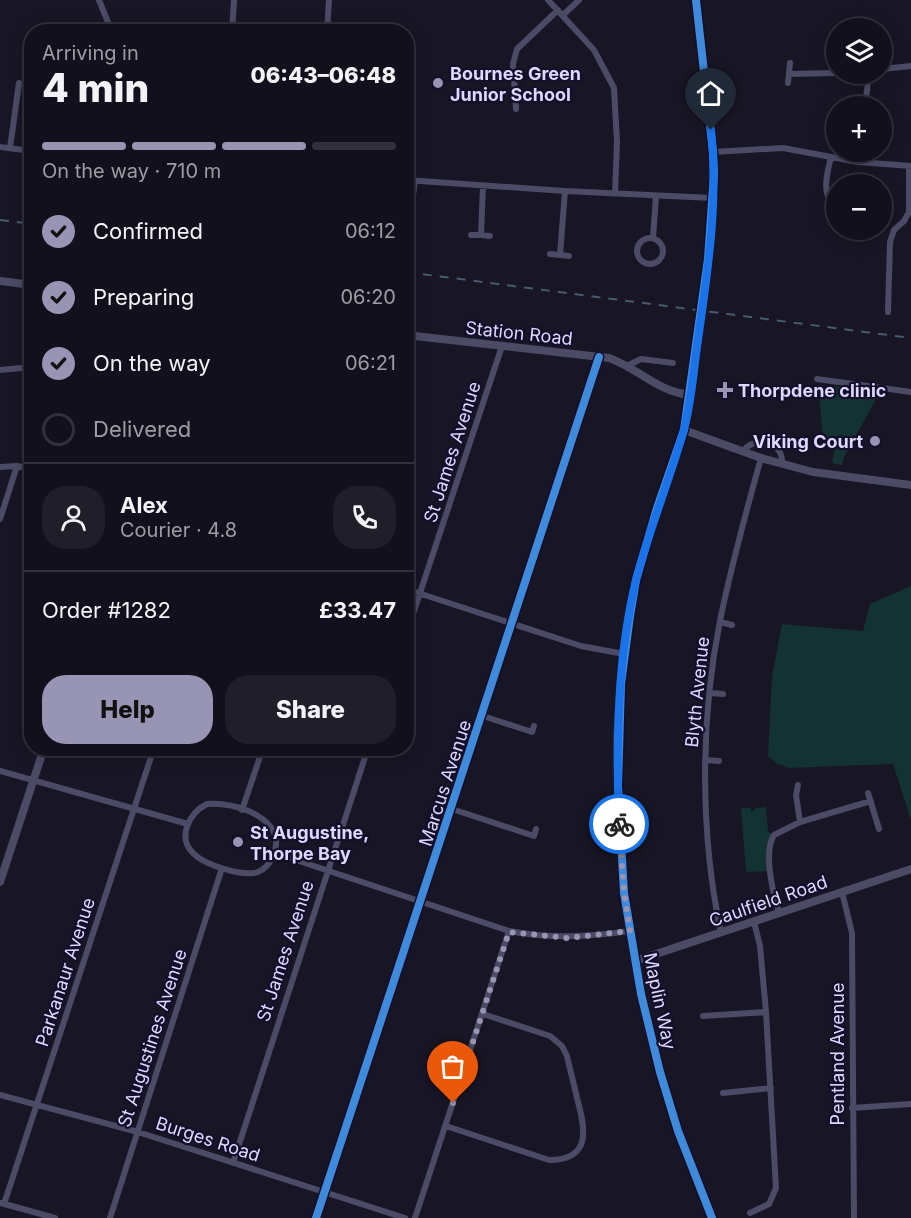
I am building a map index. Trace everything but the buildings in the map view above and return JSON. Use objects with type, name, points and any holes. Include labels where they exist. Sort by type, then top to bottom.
[{"type":"street","points":[[99,0],[109,24]]},
{"type":"street","points":[[232,24],[234,0]]},
{"type":"street","points":[[328,24],[329,0]]},
{"type":"street","points":[[548,0],[594,50],[614,88],[617,142],[615,194]]},
{"type":"street","points":[[516,109],[513,64],[517,50],[560,12],[579,0]]},
{"type":"street","name":"Maplin Way","points":[[696,0],[713,152],[712,198],[704,296],[684,430],[657,508],[636,580],[624,654],[618,786],[621,860],[641,994],[660,1072],[678,1131],[712,1218]]},
{"type":"street","points":[[788,82],[790,63]]},
{"type":"street","points":[[892,68],[911,66]]},
{"type":"street","points":[[789,74],[826,73]]},
{"type":"street","points":[[10,148],[19,82]]},
{"type":"street","points":[[0,147],[24,150]]},
{"type":"street","points":[[713,152],[783,148],[826,156]]},
{"type":"street","points":[[858,162],[910,166],[909,212],[904,221],[894,230],[890,242],[888,312]]},
{"type":"street","points":[[414,188],[415,181],[712,198]]},
{"type":"street","points":[[481,235],[483,186]]},
{"type":"street","points":[[560,255],[566,191]]},
{"type":"street","points":[[653,238],[642,240],[637,250],[638,257],[648,264],[656,262],[662,256],[662,247],[653,238],[656,196]]},
{"type":"street","points":[[471,235],[490,236]]},
{"type":"street","points":[[550,254],[569,256]]},
{"type":"street","points":[[0,281],[24,284]]},
{"type":"street","name":"Station Road","points":[[414,336],[599,357],[627,366],[662,388],[690,395]]},
{"type":"street","name":"St James Avenue","points":[[414,611],[502,346]]},
{"type":"street","name":"Marcus Avenue","points":[[316,1218],[422,902],[599,357]]},
{"type":"street","name":"Station Road","points":[[627,366],[641,359],[673,363]]},
{"type":"street","points":[[0,370],[24,367]]},
{"type":"street","points":[[817,378],[828,384],[911,392]]},
{"type":"street","points":[[684,430],[760,458],[819,473],[911,484]]},
{"type":"street","points":[[742,452],[750,444],[760,441],[775,446],[783,458],[782,464]]},
{"type":"street","name":"Blyth Avenue","points":[[721,933],[709,846],[705,760],[710,693],[720,622],[760,458]]},
{"type":"street","points":[[0,519],[17,466]]},
{"type":"street","points":[[0,468],[24,467]]},
{"type":"street","points":[[414,591],[581,646],[624,654]]},
{"type":"street","points":[[720,622],[732,625]]},
{"type":"street","points":[[710,693],[723,694]]},
{"type":"street","points":[[483,716],[533,729],[529,740]]},
{"type":"street","points":[[0,882],[42,756]]},
{"type":"street","name":"Parkanaur Avenue","points":[[2,1203],[37,1105],[151,756]]},
{"type":"street","points":[[242,810],[260,756]]},
{"type":"street","name":"St James Avenue","points":[[233,1163],[365,756]]},
{"type":"street","points":[[705,760],[719,760]]},
{"type":"street","points":[[0,771],[188,824]]},
{"type":"street","points":[[798,785],[794,794],[800,822]]},
{"type":"street","points":[[868,793],[879,829]]},
{"type":"street","points":[[778,912],[771,887],[771,840],[779,832],[800,822],[871,801]]},
{"type":"street","points":[[207,804],[218,804],[242,810],[271,825],[277,841],[275,853],[269,864],[258,872],[248,873],[222,868],[198,857],[189,849],[186,836],[188,824],[194,813],[207,804]]},
{"type":"street","points":[[452,809],[535,833],[531,844]]},
{"type":"street","points":[[275,853],[509,932],[567,938],[630,931]]},
{"type":"street","name":"St Augustines Avenue","points":[[110,1218],[222,868]]},
{"type":"street","name":"Caulfield Road","points":[[636,962],[778,912],[911,869]]},
{"type":"street","name":"Pentland Avenue","points":[[842,892],[852,933],[854,1218]]},
{"type":"street","points":[[750,1213],[765,1207],[775,1194],[766,1012],[760,946],[754,922]]},
{"type":"street","points":[[415,1218],[509,932]]},
{"type":"street","points":[[703,1016],[766,1012]]},
{"type":"street","points":[[446,1126],[549,1160],[564,1159],[570,1156],[583,1142],[584,1123],[567,1056],[562,1046],[550,1036],[483,1014]]},
{"type":"street","points":[[723,1094],[771,1088]]},
{"type":"street","name":"Burges Road","points":[[0,1095],[138,1132],[405,1218]]},
{"type":"street","points":[[852,1108],[911,1104]]},
{"type":"street","points":[[2,1203],[55,1218]]},
{"type":"green space","points":[[833,386],[880,392],[844,457],[842,465],[832,463],[835,445],[823,441],[819,391],[832,391]]},
{"type":"green space","points":[[911,586],[910,817],[893,764],[789,768],[776,763],[768,756],[772,676],[782,624],[863,631],[870,604]]},
{"type":"green space","points":[[766,807],[768,831],[771,834],[768,842],[767,871],[746,872],[741,808],[751,808],[751,811],[755,811],[755,808]]},
{"type":"railway","points":[[0,220],[24,223]]},
{"type":"railway","points":[[414,273],[911,338]]},
{"type":"cycle path","points":[[696,0],[713,152],[714,174],[708,259],[684,430],[657,508],[636,580],[621,684],[618,786],[624,893],[641,994],[660,1072],[678,1131],[712,1218]]},
{"type":"cycle path","points":[[316,1218],[599,357]]},
{"type":"way so far","points":[[453,1103],[509,932],[567,938],[630,931],[624,892],[619,824]]},
{"type":"place","name":"Bournes Green Junior School","points":[[438,83]]},
{"type":"place","name":"Thorpdene clinic","points":[[725,390]]},
{"type":"place","name":"Viking Court","points":[[875,441]]},
{"type":"place","name":"St Augustine, Thorpe Bay","points":[[238,842]]},
{"type":"route","points":[[619,824],[618,741],[624,654],[636,580],[657,508],[684,430],[708,259],[714,174],[711,130]]}]
